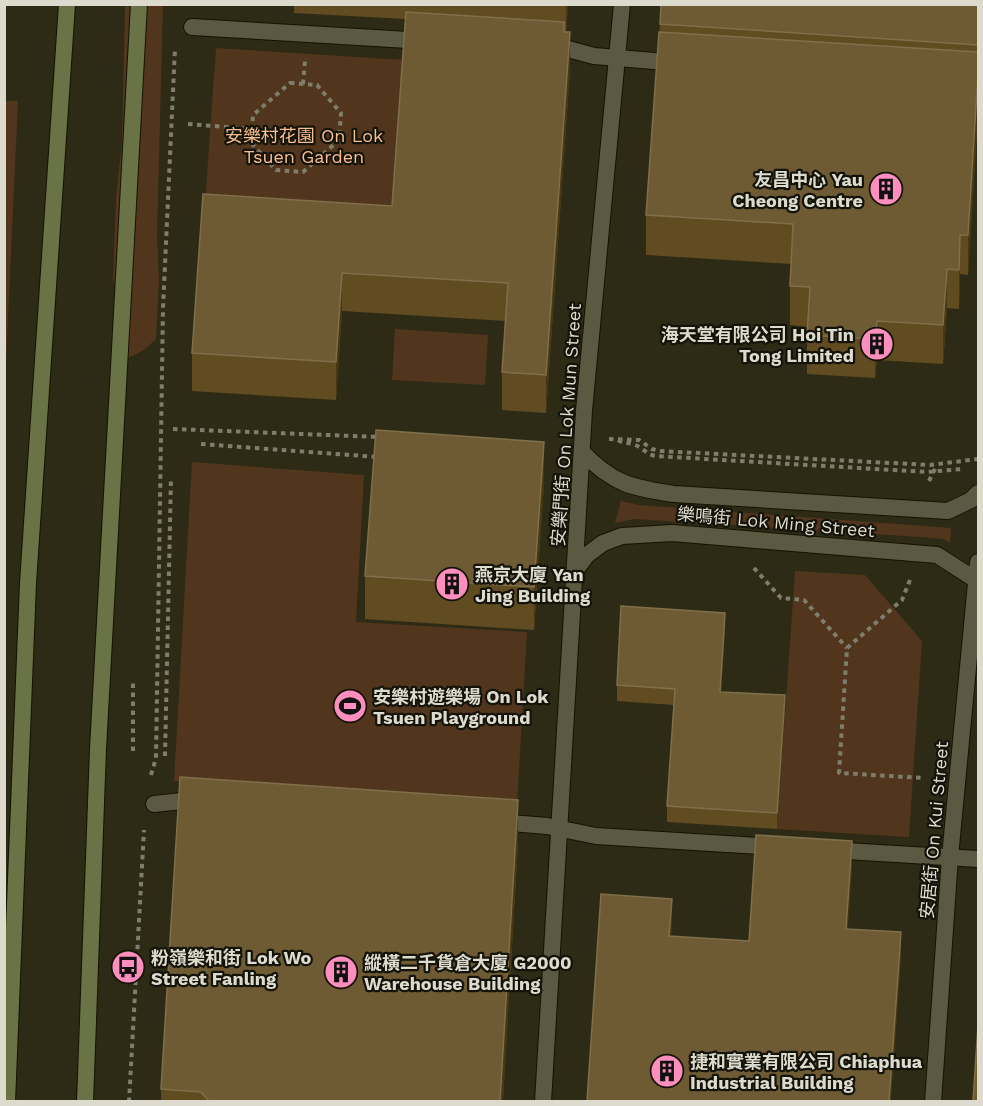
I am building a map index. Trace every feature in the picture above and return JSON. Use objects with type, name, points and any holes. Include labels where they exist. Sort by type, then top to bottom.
[{"type":"main road","points":[[7,1101],[28,583],[67,4]]},
{"type":"main road","points":[[85,1101],[98,749],[139,4]]},
{"type":"street","name":"安樂門街 On Lok Mun Street","points":[[543,1101],[584,411],[622,4]]},
{"type":"street","points":[[192,27],[437,41]]},
{"type":"street","points":[[532,47],[568,49],[594,56],[696,64]]},
{"type":"street","name":"樂鳴街 Lok Ming Street","points":[[582,452],[605,473],[618,481],[648,491],[674,494],[948,511],[972,500],[978,493]]},
{"type":"street","name":"樂鳴街 Lok Ming Street","points":[[574,571],[587,555],[603,543],[622,536],[672,533],[938,555],[977,579]]},
{"type":"street","name":"安居街 On Kui Street","points":[[933,1101],[950,857],[978,562]]},
{"type":"street","points":[[154,804],[182,801],[217,803]]},
{"type":"street","points":[[485,821],[560,828],[596,836],[792,848]]},
{"type":"street","points":[[815,849],[978,859]]},
{"type":"path","points":[[148,785],[156,758],[163,308],[175,40]]},
{"type":"path","points":[[290,83],[317,85],[341,113],[339,140],[303,172],[276,170],[251,143],[252,129],[253,116],[290,83]]},
{"type":"path","points":[[188,124],[252,129]]},
{"type":"path","points":[[173,429],[386,437]]},
{"type":"path","points":[[582,452],[607,439],[617,439],[639,440],[660,451],[930,465],[978,459]]},
{"type":"path","points":[[617,439],[623,444],[633,444],[655,456],[927,472],[967,468]]},
{"type":"path","points":[[201,444],[386,457]]},
{"type":"path","points":[[165,756],[171,477]]},
{"type":"path","points":[[751,565],[781,598],[804,600],[847,648]]},
{"type":"path","points":[[902,600],[847,648],[839,773],[924,778]]},
{"type":"path","points":[[129,1101],[144,818]]},
{"type":"green space","points":[[125,5],[163,5],[157,236],[159,280],[156,339],[144,350],[117,364],[121,303],[113,279],[116,198],[122,141]]},
{"type":"green space","name":"安樂村花園 On Lok Tsuen Garden","points":[[216,48],[405,60],[392,243],[203,231]]},
{"type":"green space","points":[[4,101],[18,101],[5,384]]},
{"type":"green space","points":[[395,329],[488,335],[485,385],[392,380]]},
{"type":"green space","name":"安樂村遊樂場 On Lok Tsuen Playground","points":[[192,462],[364,475],[356,622],[527,632],[517,804],[174,781]]},
{"type":"green space","points":[[621,501],[639,505],[951,528],[950,543],[943,539],[921,537],[634,519],[615,523]]},
{"type":"green space","points":[[795,571],[865,575],[922,641],[909,837],[777,829]]},
{"type":"building","points":[[661,4],[978,4],[978,45],[660,24]]},
{"type":"building","points":[[406,12],[564,22],[564,32],[570,32],[546,375],[502,372],[508,283],[342,273],[336,362],[192,353],[203,194],[392,206]]},
{"type":"building","points":[[659,32],[978,52],[968,235],[960,235],[959,270],[947,269],[943,325],[877,321],[875,339],[807,335],[810,287],[790,286],[793,224],[646,215]]},
{"type":"building","name":"燕京大廈 Yan Jing Building","points":[[376,430],[544,442],[534,587],[365,576]]},
{"type":"building","points":[[621,606],[725,613],[720,692],[785,695],[777,813],[667,806],[675,689],[617,685]]},
{"type":"building","name":"縱橫二千貨倉大廈 G2000 Warehouse Building","points":[[180,777],[518,800],[500,1101],[209,1101],[201,1092],[161,1089]]},
{"type":"building","points":[[756,835],[852,841],[846,929],[901,932],[889,1101],[587,1101],[601,894],[672,899],[669,936],[749,941]]},
{"type":"building","points":[[978,1025],[978,1101],[973,1101]]},
{"type":"place","name":"友昌中心 Yau Cheong Centre","points":[[886,189]]},
{"type":"place","name":"海天堂有限公司 Hoi Tin Tong Limited","points":[[877,344]]},
{"type":"place","name":"燕京大廈 Yan Jing Building","points":[[452,584]]},
{"type":"place","name":"安樂村遊樂場 On Lok Tsuen Playground","points":[[350,706]]},
{"type":"place","name":"粉嶺樂和街 Lok Wo Street Fanling","points":[[128,967]]},
{"type":"place","name":"縱橫二千貨倉大廈 G2000 Warehouse Building","points":[[341,972]]},
{"type":"place","name":"捷和實業有限公司 Chiaphua Industrial Building","points":[[667,1071]]}]
